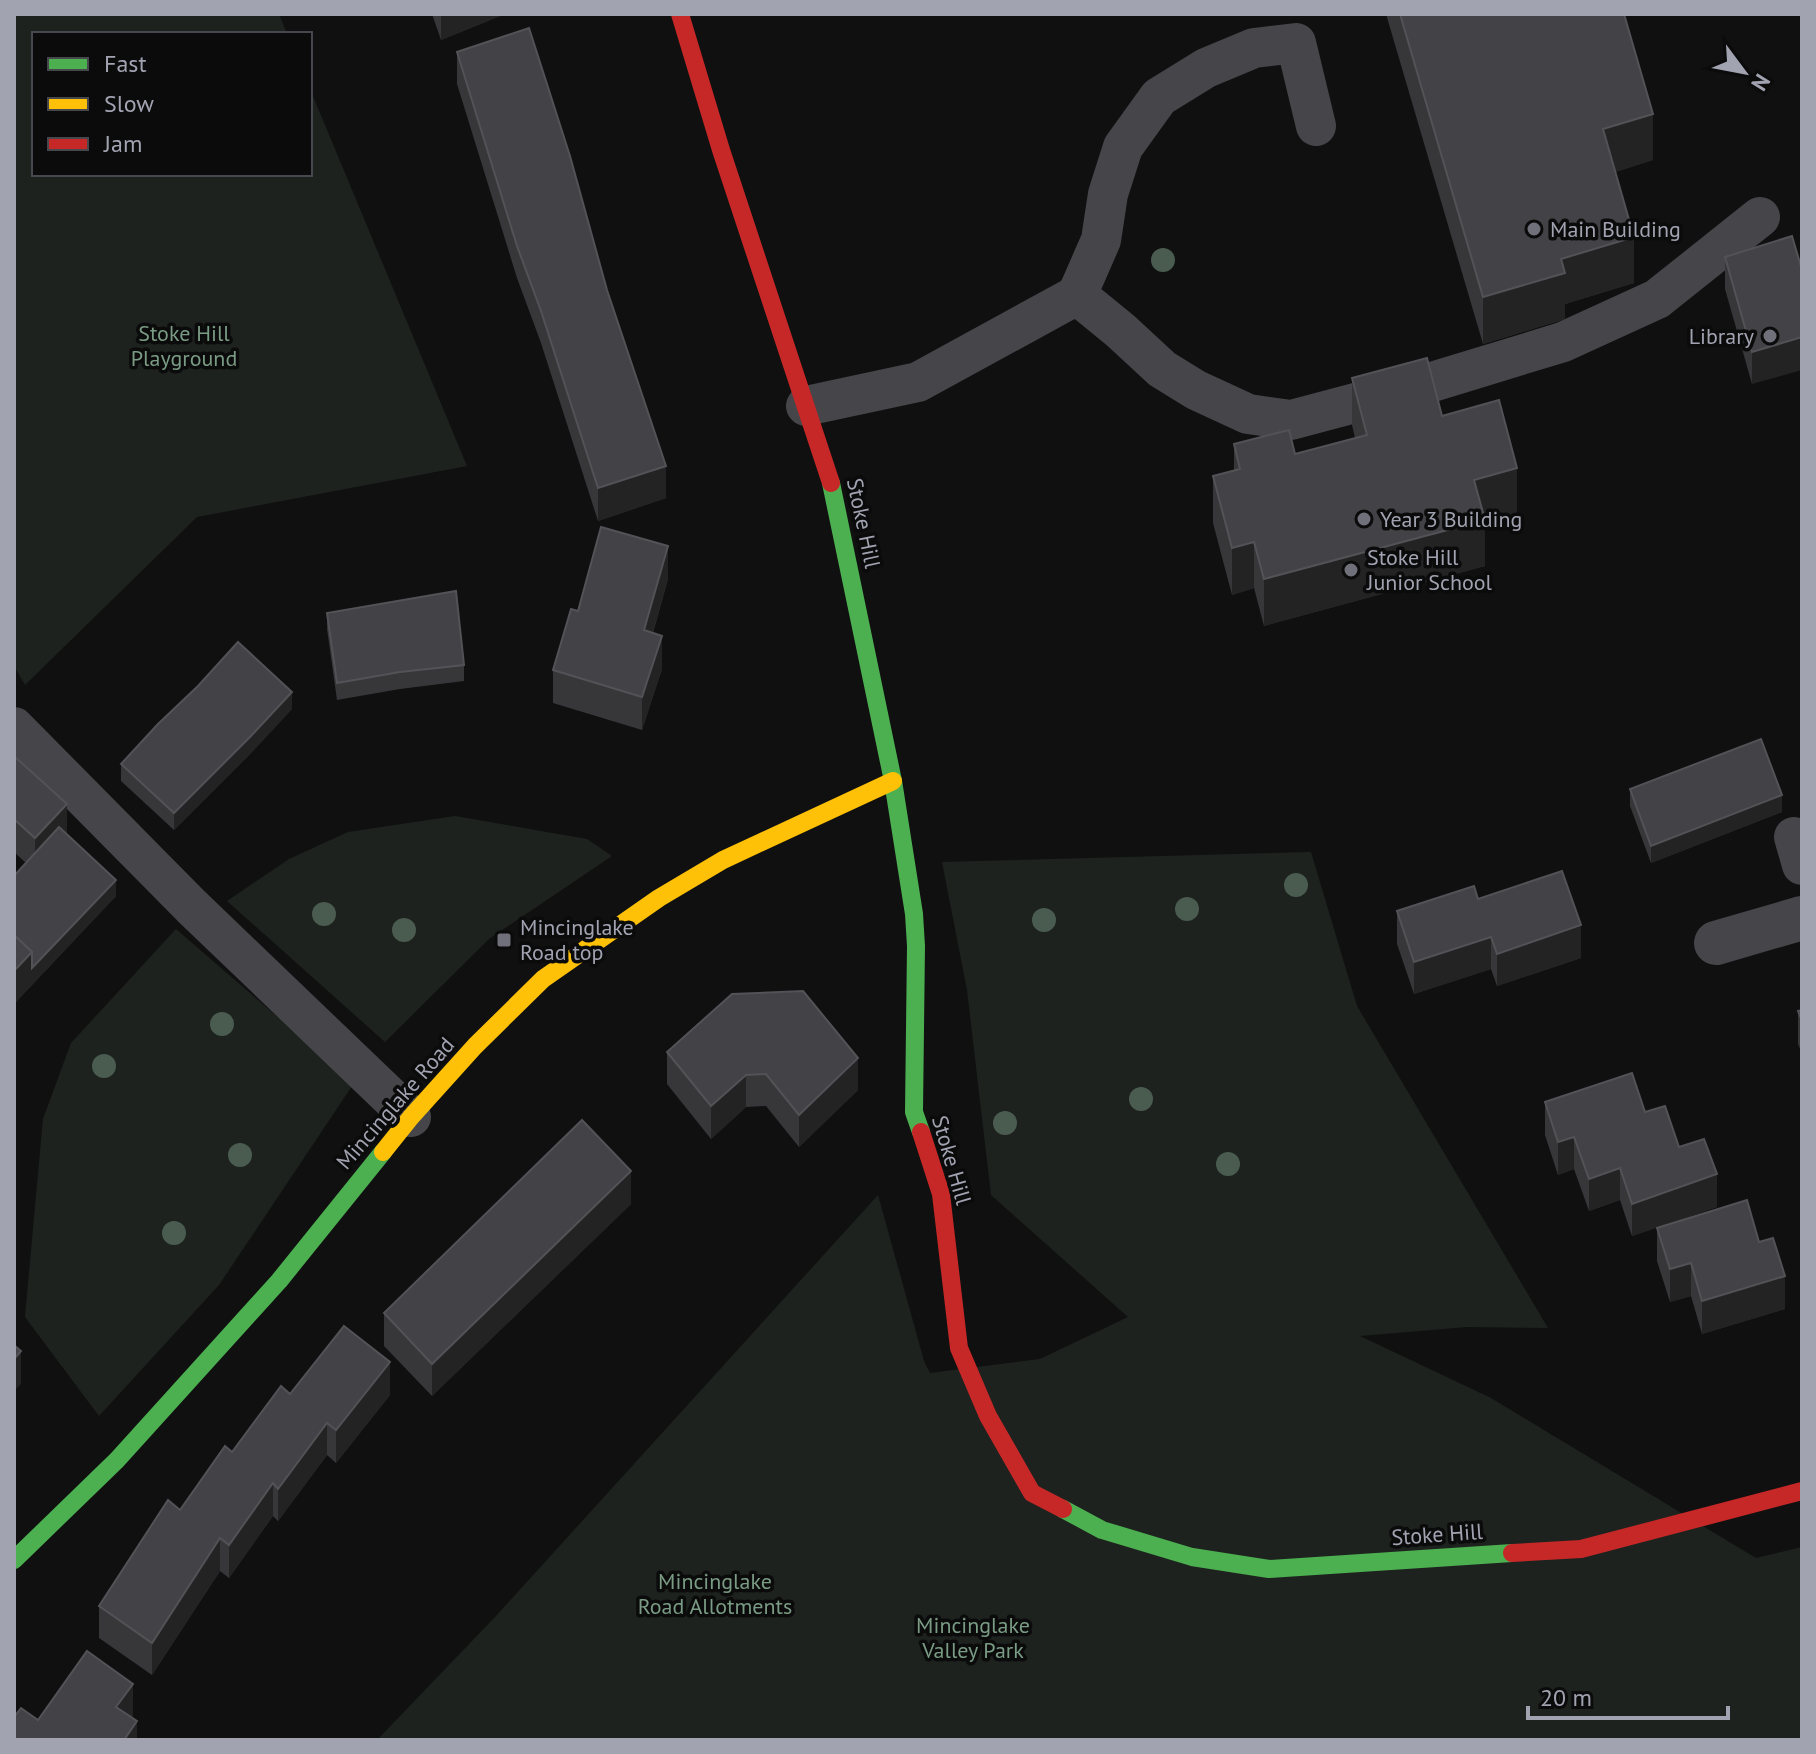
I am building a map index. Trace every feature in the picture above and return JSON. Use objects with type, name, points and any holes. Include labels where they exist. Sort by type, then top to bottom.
[{"type":"street","name":"Stoke Hill","points":[[680,14],[721,150],[830,476],[893,781],[914,924],[914,1112],[941,1194],[959,1348],[988,1416],[1032,1493],[1102,1530],[1192,1557],[1269,1569],[1581,1549],[1802,1491]]},
{"type":"street","name":"Mincinglake Road","points":[[14,1560],[117,1460],[279,1281],[411,1117],[475,1046],[543,979],[659,898],[723,860],[893,781]]},
{"type":"street","points":[[1716,943],[1802,918]]},
{"type":"lane","points":[[806,406],[918,382],[1077,295],[1101,240],[1108,194],[1123,147],[1159,97],[1206,68],[1254,48],[1296,43],[1316,126]]},
{"type":"lane","points":[[1077,295],[1162,369],[1196,390],[1248,414],[1291,420],[1419,386],[1563,342],[1657,299],[1760,217]]},
{"type":"lane","points":[[14,727],[192,907],[411,1117]]},
{"type":"green space","name":"Stoke Hill Playground","points":[[14,14],[279,14],[286,32],[32,32],[32,176],[312,176],[312,94],[467,466],[197,517],[25,685],[14,666]]},
{"type":"green space","points":[[455,816],[587,839],[612,856],[489,939],[385,1042],[227,901],[289,859],[348,832]]},
{"type":"green space","points":[[1311,852],[1357,1006],[1548,1328],[1467,1327],[1360,1336],[1491,1398],[1756,1558],[1802,1547],[1802,1740],[377,1740],[496,1616],[878,1195],[930,1373],[1040,1359],[1128,1317],[991,1195],[967,990],[942,862]]},
{"type":"green space","points":[[176,929],[354,1083],[219,1285],[99,1416],[25,1317],[43,1119],[71,1043]]},
{"type":"building","name":"Main Building","points":[[1400,14],[1624,14],[1653,114],[1603,129],[1634,237],[1561,259],[1565,273],[1483,297]]},
{"type":"building","points":[[529,28],[570,156],[607,290],[666,466],[598,488],[517,246],[457,52]]},
{"type":"building","name":"Library","points":[[1792,236],[1802,270],[1802,337],[1752,352],[1725,257]]},
{"type":"building","name":"Year 3 Building","points":[[1427,358],[1442,416],[1499,400],[1517,468],[1474,480],[1485,520],[1264,579],[1254,542],[1232,548],[1213,476],[1240,469],[1234,444],[1289,430],[1295,454],[1367,435],[1352,378]]},
{"type":"building","points":[[601,527],[668,546],[644,630],[662,636],[642,697],[553,670],[571,609],[578,611]]},
{"type":"building","points":[[456,591],[464,665],[337,683],[327,613]]},
{"type":"building","points":[[238,642],[292,692],[174,813],[121,764]]},
{"type":"building","points":[[1761,739],[1782,795],[1651,846],[1630,789]]},
{"type":"building","points":[[14,756],[67,804],[35,838],[14,819]]},
{"type":"building","points":[[59,827],[116,880],[32,968],[32,952],[14,935],[14,876]]},
{"type":"building","points":[[1562,871],[1581,925],[1497,954],[1491,937],[1414,962],[1397,911],[1474,886],[1478,899]]},
{"type":"building","points":[[14,935],[32,952],[14,971]]},
{"type":"building","points":[[803,991],[858,1058],[799,1115],[766,1074],[746,1075],[711,1106],[667,1052],[732,994]]},
{"type":"building","points":[[1632,1073],[1645,1112],[1665,1106],[1679,1147],[1704,1139],[1717,1174],[1632,1204],[1620,1168],[1589,1179],[1574,1137],[1558,1142],[1545,1102]]},
{"type":"building","points":[[582,1120],[631,1171],[432,1364],[384,1313]]},
{"type":"building","points":[[1747,1200],[1759,1242],[1773,1238],[1785,1276],[1702,1301],[1691,1263],[1670,1269],[1657,1228]]},
{"type":"building","points":[[344,1326],[390,1362],[336,1430],[327,1423],[278,1489],[273,1483],[229,1545],[220,1538],[152,1643],[99,1606],[168,1500],[180,1510],[225,1446],[232,1452],[281,1386],[290,1394]]},
{"type":"building","points":[[14,1345],[21,1351],[14,1359]]},
{"type":"building","points":[[87,1651],[133,1684],[116,1707],[137,1721],[124,1740],[14,1740],[14,1717],[21,1708],[38,1720]]},
{"type":"traffic: fast","points":[[831,483],[893,781],[914,914],[914,1112],[921,1132]]},
{"type":"traffic: fast","points":[[14,1560],[117,1460],[279,1281],[383,1152]]},
{"type":"traffic: fast","points":[[1063,1509],[1102,1530],[1192,1557],[1269,1569],[1512,1553]]},
{"type":"traffic: slow","points":[[383,1152],[475,1046],[543,979],[659,898],[723,860],[893,781]]},
{"type":"traffic: jam","points":[[680,14],[721,150],[831,483]]},
{"type":"traffic: jam","points":[[921,1132],[941,1194],[959,1348],[988,1416],[1032,1493],[1063,1509]]},
{"type":"traffic: jam","points":[[1512,1553],[1581,1549],[1802,1491]]},
{"type":"place","name":"Main Building","points":[[1534,229]]},
{"type":"place","name":"Library","points":[[1770,336]]},
{"type":"place","name":"Year 3 Building","points":[[1364,519]]},
{"type":"place","name":"Stoke Hill Junior School","points":[[1351,570]]},
{"type":"place","name":"Mincinglake Road top","points":[[504,940]]},
{"type":"park label","name":"Mincinglake Road Allotments","points":[[715,1594]]},
{"type":"park label","name":"Mincinglake Valley Park","points":[[973,1638]]}]
